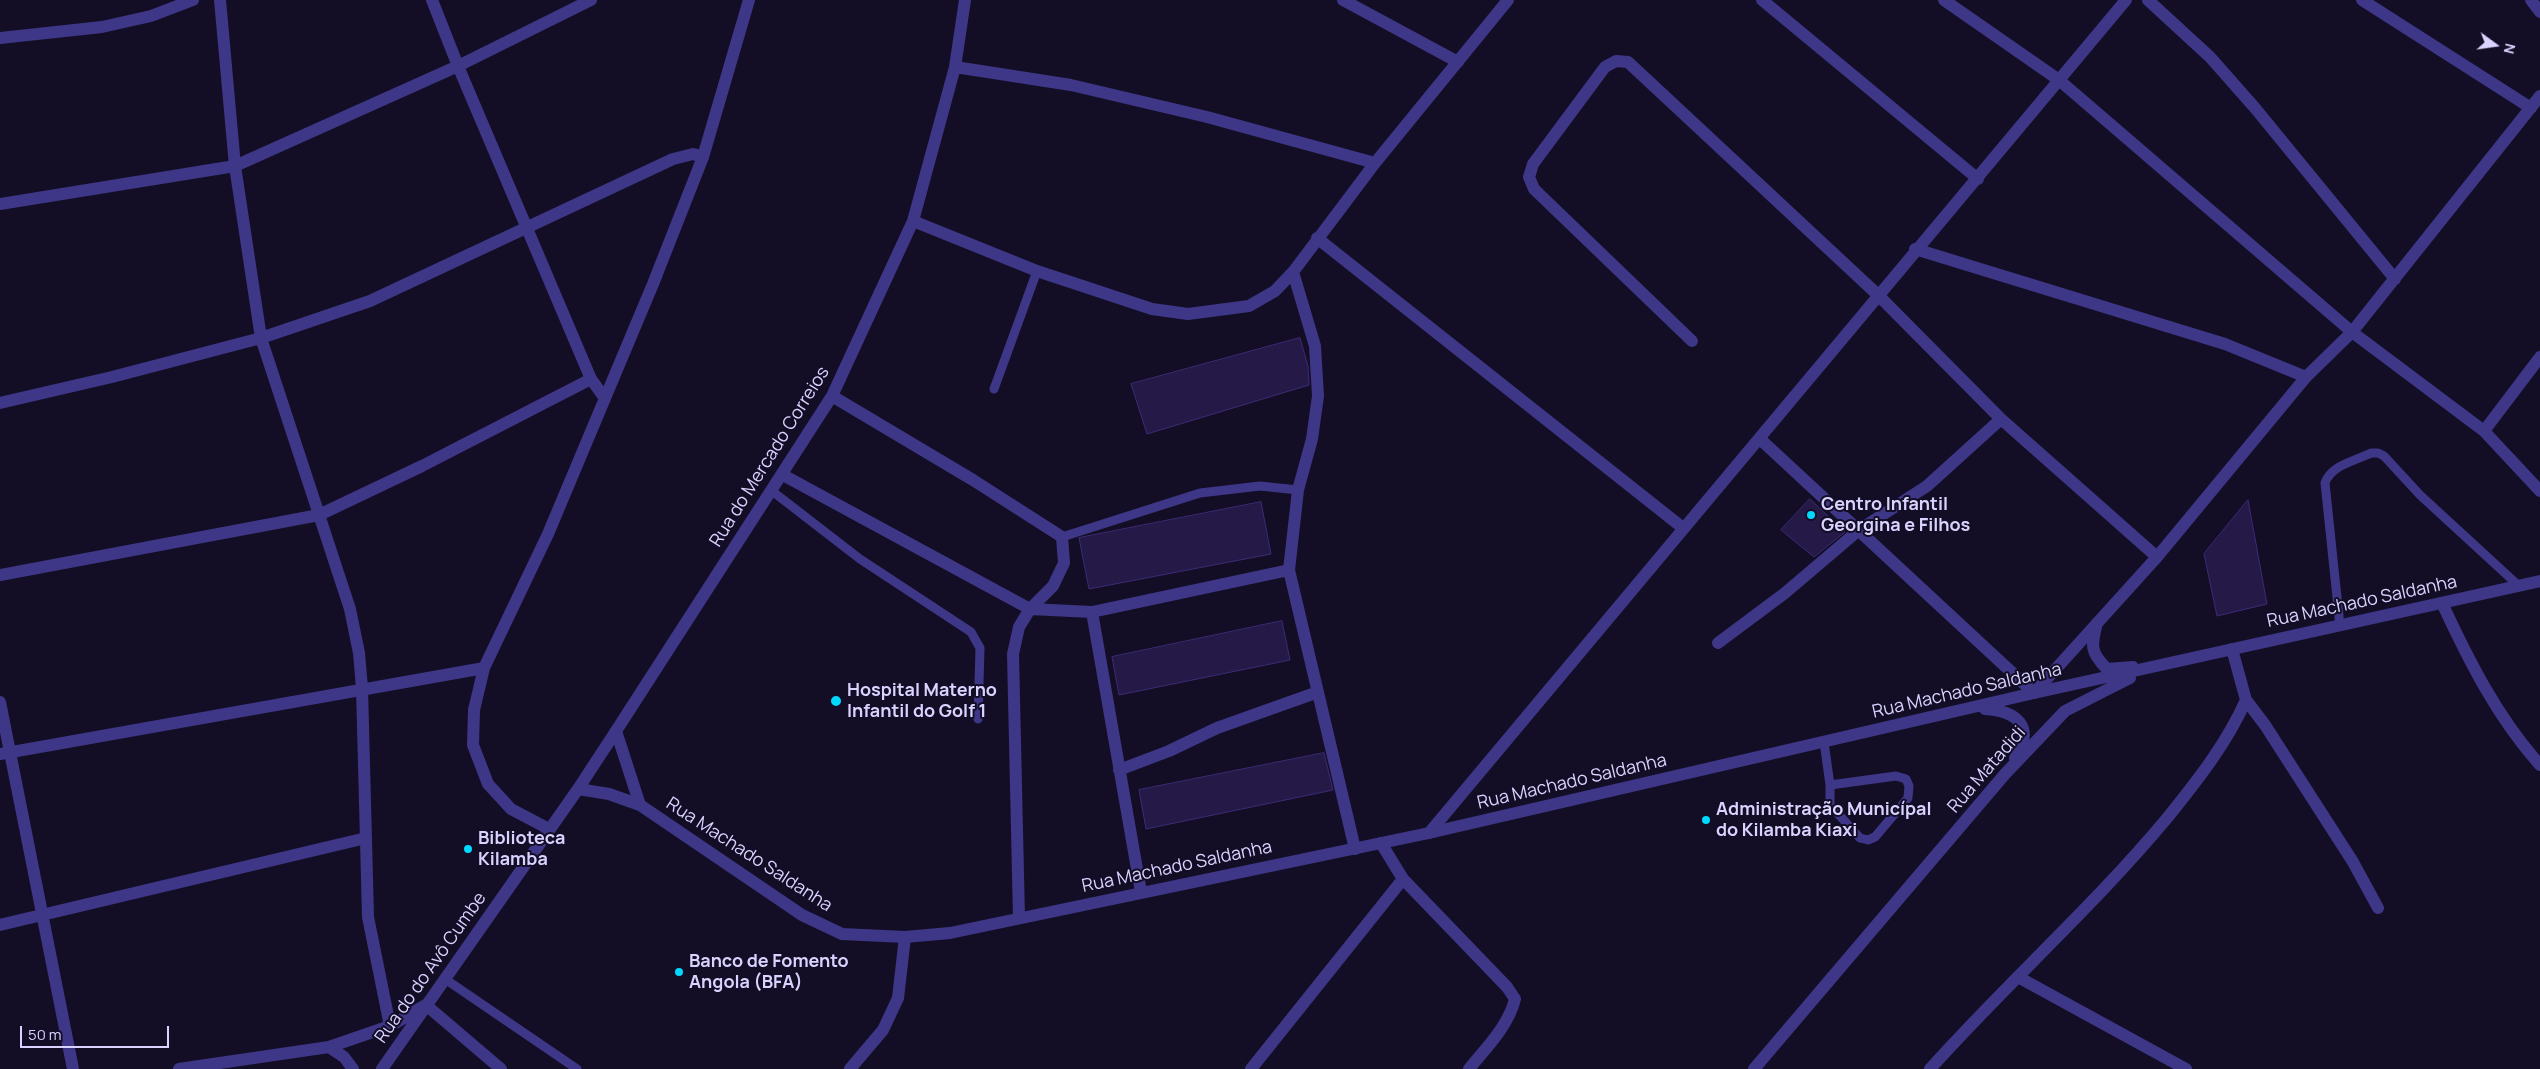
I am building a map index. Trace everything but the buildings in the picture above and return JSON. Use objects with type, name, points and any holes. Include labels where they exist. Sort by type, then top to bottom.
[{"type":"street","points":[[0,38],[102,27],[151,16],[193,0]]},
{"type":"street","points":[[220,0],[235,166],[261,338],[350,610],[359,652],[362,688],[368,917],[390,1026]]},
{"type":"street","points":[[432,0],[526,229],[591,379],[604,397]]},
{"type":"street","points":[[0,204],[235,166],[458,66],[591,0]]},
{"type":"street","points":[[549,829],[511,809],[488,784],[472,745],[474,710],[484,668],[548,534],[652,284],[702,157],[749,0]]},
{"type":"street","name":"Rua do Mercado Correios","points":[[578,790],[832,396],[913,222],[955,67],[965,0]]},
{"type":"street","points":[[1343,0],[1458,62]]},
{"type":"street","points":[[913,222],[1037,271],[1152,309],[1188,314],[1249,306],[1275,291],[1294,272],[1317,238],[1375,162],[1508,0]]},
{"type":"street","points":[[1762,0],[1978,179]]},
{"type":"street","points":[[1944,0],[2059,80],[2352,332],[2484,431],[2540,492]]},
{"type":"street","points":[[1429,833],[1683,528],[1760,439],[1915,249],[1978,179],[2126,0]]},
{"type":"street","points":[[2148,0],[2210,57],[2256,108],[2395,279]]},
{"type":"street","points":[[2362,0],[2531,108]]},
{"type":"street","points":[[2531,0],[2540,12]]},
{"type":"street","points":[[1692,341],[1534,189],[1529,177],[1533,164],[1605,68],[1616,61],[1628,62],[1878,294],[2002,419],[2157,557]]},
{"type":"street","points":[[955,67],[1071,85],[1207,116],[1375,162]]},
{"type":"street","points":[[1760,439],[2034,693],[2157,557],[2306,377],[2352,332],[2540,96]]},
{"type":"street","points":[[0,403],[112,378],[261,338],[370,301],[673,159],[693,154],[702,157]]},
{"type":"street","points":[[1317,238],[1683,528]]},
{"type":"street","points":[[1915,249],[2225,344],[2306,377]]},
{"type":"street","points":[[1294,272],[1315,346],[1318,396],[1312,439],[1298,490],[1289,570],[1355,848]]},
{"type":"street","points":[[2484,431],[2540,357]]},
{"type":"street","points":[[0,576],[319,515],[422,466],[591,379]]},
{"type":"street","points":[[832,396],[1062,537],[1064,563],[1053,586],[1030,609],[1019,627],[1013,654],[1019,918]]},
{"type":"street","points":[[1718,643],[1785,592],[1859,530],[1927,486],[2002,419]]},
{"type":"street","points":[[783,474],[1030,609],[1092,612],[1289,570]]},
{"type":"street","name":"Rua Machado Saldanha","points":[[578,790],[609,794],[640,805],[810,918],[842,934],[905,937],[950,933],[1429,833],[2232,648],[2540,581]]},
{"type":"street","points":[[2442,603],[2474,670],[2516,739],[2540,765]]},
{"type":"street","points":[[1092,612],[1141,892]]},
{"type":"street","points":[[2098,621],[2092,640],[2095,657],[2107,669],[2157,666]]},
{"type":"street","points":[[2232,648],[2246,700],[2265,725],[2353,862],[2378,908]]},
{"type":"street","name":"Rua Matadidi","points":[[1754,1069],[2004,774],[2065,710],[2157,666]]},
{"type":"street","points":[[5,753],[362,688],[484,668]]},
{"type":"street","points":[[1119,770],[1169,751],[1217,728],[1318,692]]},
{"type":"street","points":[[1930,1069],[1976,1017],[2018,978],[2144,846],[2189,791],[2235,725],[2246,700]]},
{"type":"street","points":[[0,702],[5,753],[43,915],[73,1069]]},
{"type":"street","points":[[1972,708],[2004,710],[2016,717],[2023,729],[2023,742],[2004,774]]},
{"type":"street","name":"Rua Machado Saldanha","points":[[616,731],[640,805]]},
{"type":"street","name":"Rua do do Avô Cumbe","points":[[382,1069],[578,790]]},
{"type":"street","points":[[0,925],[366,838]]},
{"type":"street","points":[[1381,843],[1402,879],[1508,987],[1515,998],[1508,1017],[1469,1069]]},
{"type":"street","points":[[1251,1069],[1402,879]]},
{"type":"street","points":[[850,1069],[883,1030],[898,998],[905,937]]},
{"type":"street","points":[[2018,978],[2186,1069]]},
{"type":"street","points":[[179,1069],[329,1047],[390,1026],[426,1005],[502,1069]]},
{"type":"street","points":[[329,1047],[344,1057],[353,1069]]},
{"type":"lane","points":[[994,389],[1037,271]]},
{"type":"lane","points":[[2340,626],[2325,483],[2328,475],[2335,469],[2372,453],[2384,456],[2420,495],[2518,586]]},
{"type":"lane","points":[[1062,537],[1200,494],[1260,486],[1298,490]]},
{"type":"lane","points":[[772,491],[860,559],[971,632],[980,648],[978,720]]},
{"type":"lane","points":[[1824,742],[1830,785],[1830,805],[1860,838],[1868,840],[1875,837],[1908,798],[1909,786],[1906,779],[1896,776],[1830,785]]},
{"type":"lane","points":[[445,979],[577,1069]]},
{"type":"place","name":"Centro Infantil Georgina e Filhos","points":[[1811,515]]},
{"type":"place","name":"Hospital Materno Infantil do Golf 1","points":[[836,701]]},
{"type":"place","name":"Administração Municípal do Kilamba Kiaxi","points":[[1706,820]]},
{"type":"place","name":"Biblioteca Kilamba","points":[[468,849]]},
{"type":"place","name":"Banco de Fomento Angola (BFA)","points":[[679,972]]}]
